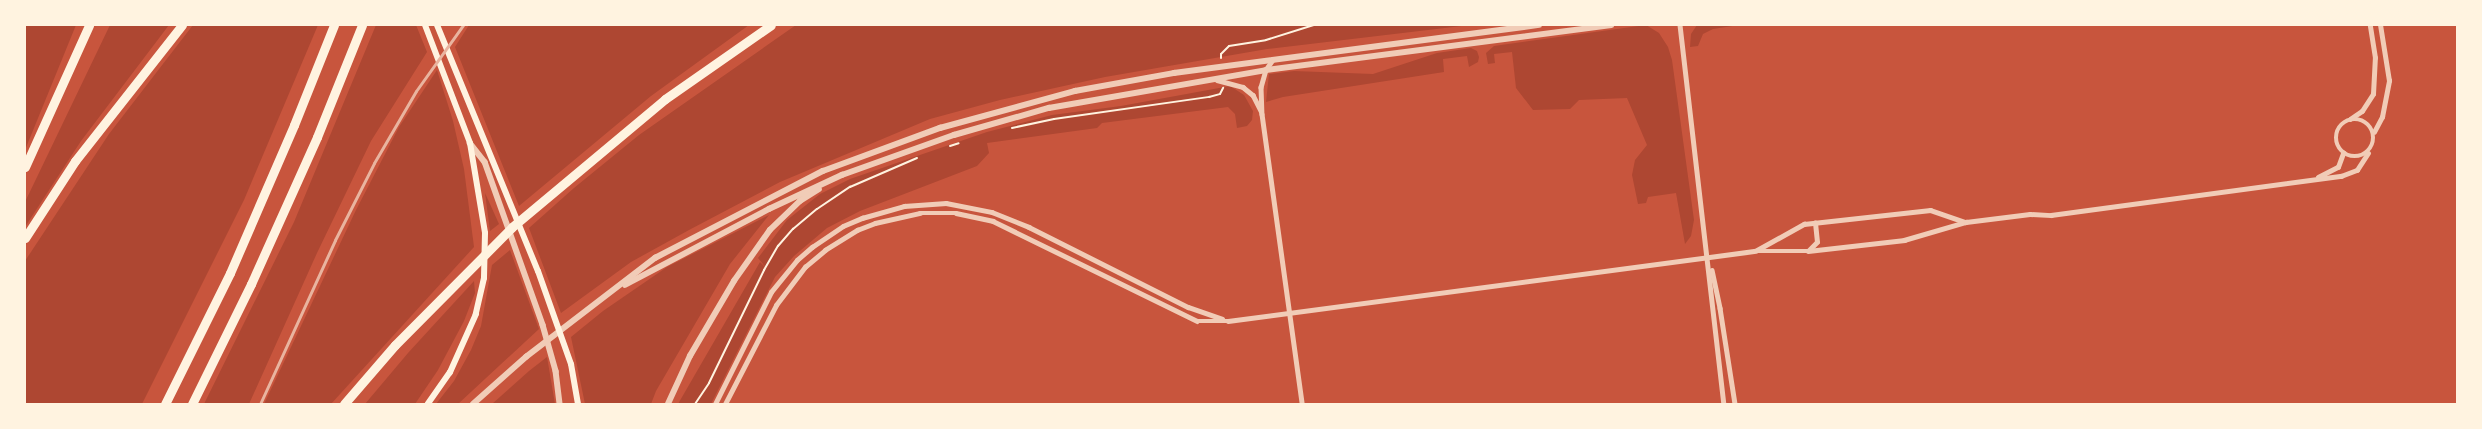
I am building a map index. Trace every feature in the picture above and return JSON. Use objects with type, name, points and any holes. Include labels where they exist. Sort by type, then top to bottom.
[{"type":"highway","points":[[25,167],[89,25]]},
{"type":"highway","points":[[25,238],[75,161],[182,25]]},
{"type":"highway","points":[[165,404],[233,264],[294,125],[334,25]]},
{"type":"highway","points":[[192,404],[317,137],[362,25]]},
{"type":"highway","points":[[344,404],[395,345],[512,227],[665,99],[771,25]]},
{"type":"main road","points":[[425,25],[470,143],[485,233],[481,300],[458,357],[428,404]]},
{"type":"main road","points":[[437,25],[538,272],[571,364],[578,404]]},
{"type":"street","points":[[475,402],[526,357],[655,258],[823,171],[940,128],[1075,91],[1222,67],[1539,25]]},
{"type":"street","points":[[608,295],[768,209],[842,175],[954,134],[1048,108],[1220,81],[1266,70],[1611,25]]},
{"type":"street","points":[[1680,25],[1708,257],[1711,308],[1724,404]]},
{"type":"street","points":[[2350,120],[2362,111],[2373,94],[2375,58],[2370,25]]},
{"type":"street","points":[[725,404],[776,306],[805,267],[825,250],[857,230],[875,223],[920,213],[956,213],[993,221],[1015,230],[1197,321],[1228,321],[1755,251],[1808,251],[1904,240],[1966,222],[2030,214],[2051,215],[2341,176],[2357,170],[2374,144],[2374,132],[2382,116],[2389,81],[2381,25]]},
{"type":"street","points":[[1273,60],[1266,70],[1261,87],[1262,114],[1302,404]]},
{"type":"street","points":[[1220,81],[1243,87],[1253,95],[1262,114]]},
{"type":"street","points":[[2368,154],[2358,158],[2343,153],[2336,143],[2337,131],[2344,122],[2356,119],[2367,122],[2374,132]]},
{"type":"street","points":[[470,143],[485,162],[543,325],[556,371],[560,404]]},
{"type":"street","points":[[2317,178],[2338,167],[2343,153]]},
{"type":"street","points":[[668,404],[694,348],[734,281],[770,230],[800,201],[842,175]]},
{"type":"street","points":[[715,404],[772,292],[797,260],[812,247],[843,226],[862,218],[904,206],[946,203],[992,212],[1029,227],[1188,307],[1228,321]]},
{"type":"street","points":[[1755,251],[1804,224],[1815,222],[1930,210],[1966,222]]},
{"type":"street","points":[[1808,251],[1817,242],[1815,222]]},
{"type":"street","points":[[1708,257],[1720,308],[1734,404]]},
{"type":"path","points":[[1222,67],[1221,54],[1229,46],[1266,40],[1314,25]]},
{"type":"path","points":[[1008,129],[1054,120],[1209,98],[1220,94],[1220,81]]},
{"type":"path","points":[[948,147],[964,141]]},
{"type":"path","points":[[695,404],[709,383],[764,270],[778,246],[793,229],[817,209],[850,187],[889,168],[923,156]]},
{"type":"shaded area","points":[[25,25],[76,25],[25,150]]},
{"type":"shaded area","points":[[110,25],[169,25],[81,141],[25,227],[25,202]]},
{"type":"shaded area","points":[[193,25],[318,25],[244,200],[142,404],[25,404],[25,261],[109,134]]},
{"type":"shaded area","points":[[376,25],[416,25],[427,52],[371,141],[317,253],[249,404],[204,404],[294,222]]},
{"type":"shaded area","points":[[469,25],[749,25],[651,96],[519,206],[455,47]]},
{"type":"shaded area","points":[[796,25],[1470,25],[1267,49],[1105,77],[1000,100],[930,119],[780,182],[631,262],[561,313],[529,228],[639,135]]},
{"type":"shaded area","points":[[1646,25],[1659,33],[1668,47],[1672,60],[1694,220],[1691,236],[1685,244],[1676,193],[1648,197],[1646,203],[1638,204],[1632,175],[1635,160],[1647,145],[1627,98],[1579,100],[1570,109],[1533,110],[1516,88],[1512,52],[1494,54],[1495,63],[1488,64],[1486,53],[1494,46]]},
{"type":"shaded area","points":[[1697,25],[1739,25],[1713,29],[1703,34],[1698,46],[1690,47],[1691,34]]},
{"type":"shaded area","points":[[1471,48],[1477,51],[1479,57],[1478,62],[1469,67],[1467,56],[1443,59],[1444,72],[1283,97],[1266,102],[1269,74],[1294,71],[1373,74],[1437,53]]},
{"type":"shaded area","points":[[437,70],[453,121],[464,169],[474,247],[331,404],[264,404],[356,210],[399,127]]},
{"type":"shaded area","points":[[1230,86],[1244,95],[1253,111],[1252,120],[1247,126],[1237,128],[1235,114],[1228,107],[1102,123],[1097,128],[987,143],[989,153],[977,166],[860,211],[827,228],[794,256],[775,277],[711,404],[678,404],[760,262],[767,269],[758,258],[787,220],[820,194],[850,179],[987,132],[1052,115],[1121,106]]},
{"type":"shaded area","points":[[485,193],[499,224],[490,231]]},
{"type":"shaded area","points":[[769,215],[730,264],[656,391],[651,404],[585,404],[571,337],[603,311],[667,267]]},
{"type":"shaded area","points":[[510,250],[539,329],[458,404],[436,404],[454,381],[471,350],[481,326],[492,265]]},
{"type":"shaded area","points":[[474,281],[475,293],[464,321],[438,370],[415,404],[365,404],[408,353]]},
{"type":"shaded area","points":[[547,357],[555,404],[492,404],[529,371]]},
{"type":"railway","points":[[260,404],[335,240],[374,163],[416,91],[463,25]]}]
